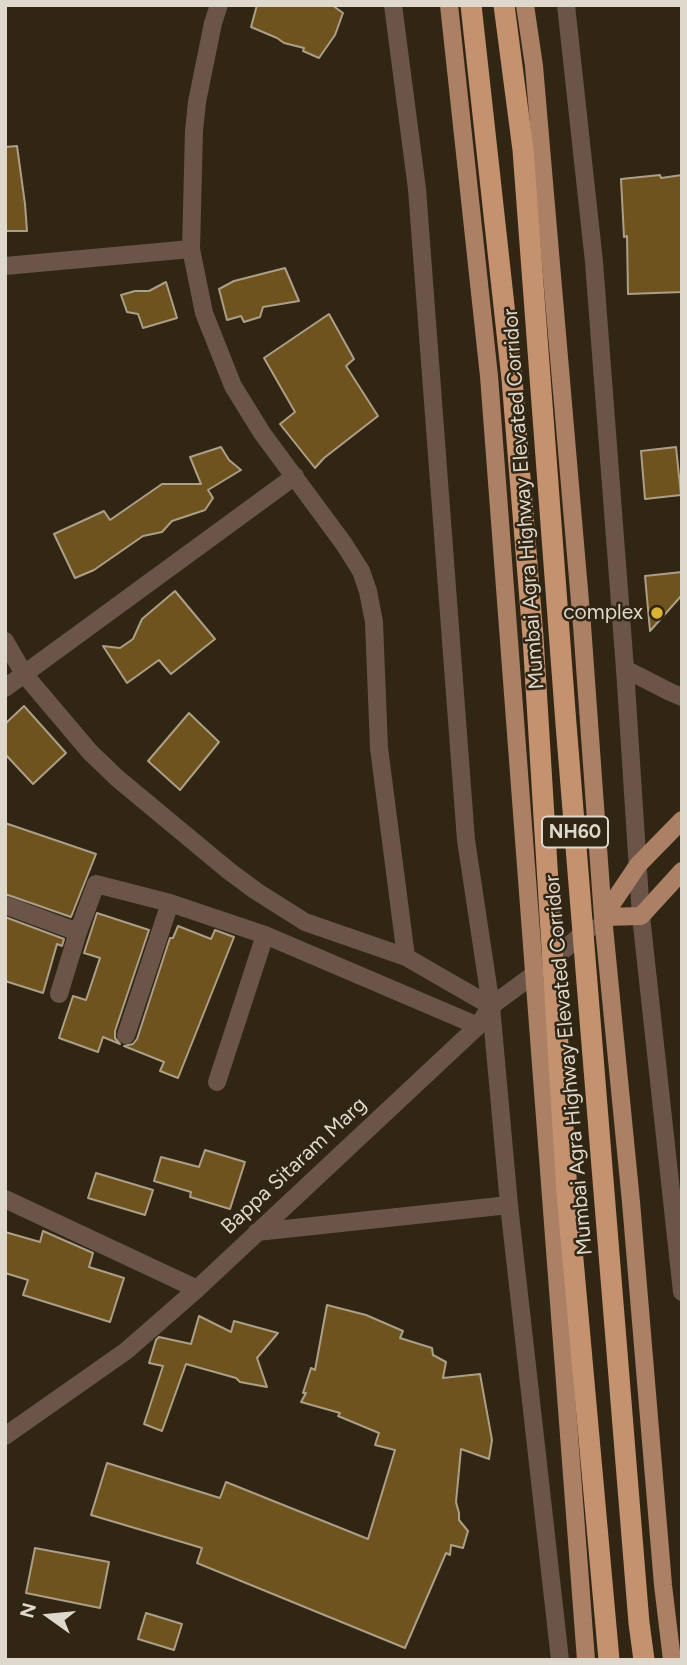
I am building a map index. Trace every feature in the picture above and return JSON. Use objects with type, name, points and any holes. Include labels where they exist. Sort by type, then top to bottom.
[{"type":"highway","name":"Mumbai Agra Highway Elevated Corridor","points":[[471,5],[512,379],[533,637],[568,1193],[609,1660]]},
{"type":"highway","name":"Mumbai Agra Highway Elevated Corridor","points":[[504,5],[523,150],[567,738],[644,1660]]},
{"type":"main road","points":[[449,5],[489,376],[586,1660]]},
{"type":"main road","points":[[525,5],[540,134],[583,625],[603,917],[671,1660]]},
{"type":"main road","points":[[603,917],[638,865],[682,820]]},
{"type":"main road","points":[[603,917],[641,916],[682,871]]},
{"type":"street","points":[[219,5],[197,102],[191,249],[204,313],[233,386],[262,433],[344,544],[368,591],[374,622],[379,748],[406,957]]},
{"type":"street","points":[[393,5],[417,189],[466,840],[491,1006],[509,1205],[561,1660]]},
{"type":"street","points":[[566,5],[594,262],[641,916],[682,1292]]},
{"type":"street","points":[[5,266],[191,249]]},
{"type":"street","points":[[5,688],[295,477]]},
{"type":"street","points":[[5,641],[24,674],[90,752],[117,778],[229,871],[305,922],[406,957],[491,1006]]},
{"type":"street","points":[[625,668],[682,697]]},
{"type":"street","points":[[59,994],[96,884],[170,903],[265,935],[478,1026]]},
{"type":"street","points":[[126,1035],[170,903]]},
{"type":"street","points":[[5,905],[78,932]]},
{"type":"street","name":"Bappa Sitaram Marg","points":[[5,1436],[126,1351],[197,1289],[478,1026],[491,1006],[534,975],[603,917]]},
{"type":"street","points":[[217,1082],[265,935]]},
{"type":"street","points":[[5,1199],[197,1289]]},
{"type":"street","points":[[257,1232],[509,1205]]},
{"type":"building","points":[[257,5],[332,5],[343,13],[335,35],[319,58],[303,51],[304,48],[284,43],[251,27]]},
{"type":"building","points":[[17,146],[27,231],[5,231],[5,147]]},
{"type":"building","points":[[660,175],[661,178],[682,175],[682,292],[628,294],[627,236],[624,237],[621,179]]},
{"type":"building","points":[[285,268],[299,301],[263,307],[260,317],[244,322],[241,316],[227,320],[219,289],[234,281]]},
{"type":"building","points":[[166,282],[177,318],[143,328],[138,314],[127,312],[121,295],[149,291]]},
{"type":"building","points":[[329,314],[354,359],[346,366],[378,416],[315,468],[280,424],[295,412],[264,358]]},
{"type":"building","points":[[221,447],[229,460],[241,470],[208,490],[213,498],[205,510],[172,521],[162,532],[143,536],[94,570],[75,578],[54,534],[104,511],[110,520],[162,484],[201,484],[190,457]]},
{"type":"building","points":[[676,447],[681,495],[645,499],[641,451]]},
{"type":"building","name":"complex","points":[[682,572],[682,595],[650,631],[645,576]]},
{"type":"building","points":[[175,591],[215,639],[171,674],[159,660],[127,683],[103,646],[120,648],[133,639],[142,619]]},
{"type":"building","points":[[24,706],[66,753],[33,784],[5,754],[5,724]]},
{"type":"building","points":[[189,713],[219,742],[180,790],[148,761]]},
{"type":"building","points":[[5,823],[96,854],[71,917],[5,894]]},
{"type":"building","points":[[97,913],[149,930],[115,1031],[115,1038],[120,1044],[103,1037],[98,1052],[59,1038],[73,996],[86,1000],[100,958],[84,953]]},
{"type":"building","points":[[5,917],[64,939],[62,946],[57,944],[43,993],[5,981]]},
{"type":"building","points":[[178,926],[211,939],[215,930],[234,937],[178,1078],[160,1071],[164,1062],[124,1046],[133,1044],[137,1039],[170,938],[173,938]]},
{"type":"building","points":[[205,1150],[245,1162],[230,1209],[190,1197],[191,1192],[154,1181],[161,1157],[199,1167]]},
{"type":"building","points":[[96,1173],[153,1190],[145,1215],[88,1198]]},
{"type":"building","points":[[43,1231],[93,1253],[89,1267],[124,1278],[110,1322],[23,1295],[28,1280],[5,1273],[5,1232],[40,1242]]},
{"type":"building","points":[[327,1305],[366,1315],[403,1331],[400,1338],[432,1348],[433,1355],[446,1362],[443,1378],[480,1374],[492,1440],[489,1459],[461,1449],[456,1502],[459,1520],[468,1531],[463,1548],[451,1545],[450,1555],[446,1553],[405,1648],[197,1563],[202,1548],[91,1515],[107,1463],[220,1498],[226,1482],[368,1539],[395,1450],[375,1445],[379,1433],[338,1416],[340,1413],[301,1402],[306,1393],[303,1393],[311,1368],[315,1370]]},
{"type":"building","points":[[199,1316],[231,1332],[234,1321],[278,1333],[257,1358],[267,1387],[240,1382],[236,1378],[186,1364],[162,1431],[144,1424],[163,1366],[149,1363],[156,1340],[159,1337],[191,1344]]},
{"type":"building","points":[[35,1548],[109,1562],[100,1608],[26,1593]]},
{"type":"building","points":[[146,1613],[182,1624],[174,1650],[138,1639]]},
{"type":"place","name":"complex","points":[[657,613]]}]
